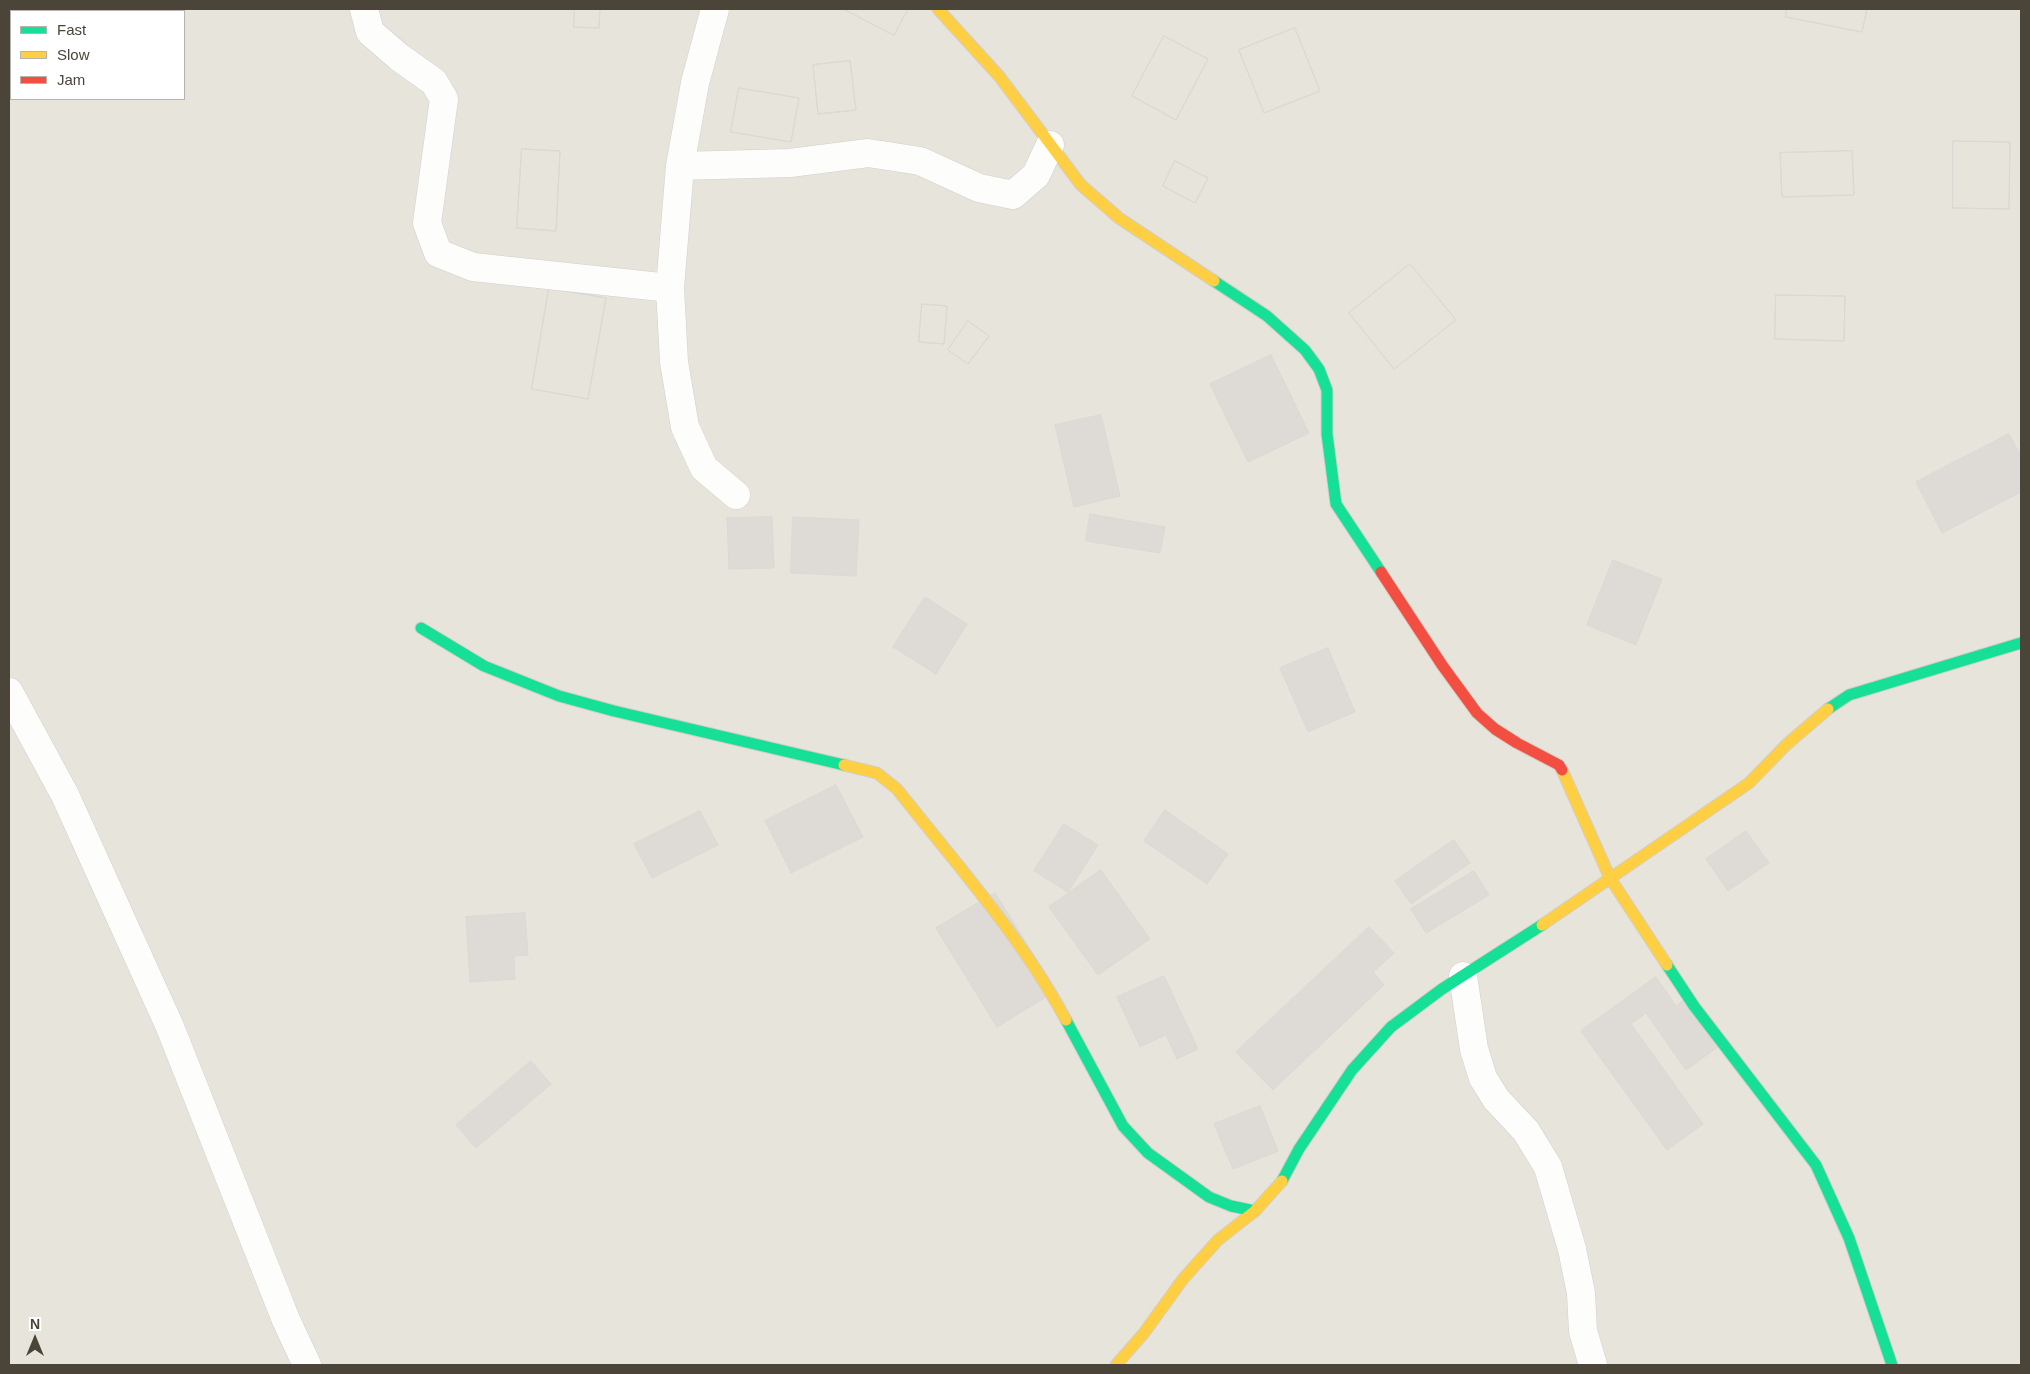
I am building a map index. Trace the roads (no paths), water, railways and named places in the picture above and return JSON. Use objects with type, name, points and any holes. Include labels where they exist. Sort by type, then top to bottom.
[{"type":"street","points":[[364,9],[370,32],[399,57],[434,82],[444,99],[427,223],[438,253],[473,267],[670,288]]},
{"type":"street","points":[[715,9],[695,83],[680,166],[670,288],[674,362],[685,427],[704,468],[736,495]]},
{"type":"street","points":[[938,9],[999,76],[1081,185],[1119,218],[1267,316],[1305,350],[1319,369],[1327,390],[1327,434],[1336,504],[1436,657],[1476,713],[1495,730],[1559,765],[1568,779],[1579,811],[1610,878],[1694,1006],[1816,1165],[1849,1238],[1892,1365]]},
{"type":"street","points":[[680,166],[790,163],[868,153],[920,161],[979,188],[1013,195],[1036,175],[1050,145]]},
{"type":"street","points":[[422,628],[484,666],[559,696],[614,712],[877,773],[897,789],[1016,940],[1052,994],[1123,1126],[1148,1153],[1209,1197],[1230,1206],[1255,1211]]},
{"type":"street","points":[[1116,1365],[1144,1333],[1183,1279],[1218,1240],[1255,1211],[1282,1181],[1299,1149],[1352,1070],[1392,1027],[1442,989],[1506,949],[1749,783],[1818,716],[1849,695],[2021,643]]},
{"type":"street","points":[[9,692],[65,795],[170,1027],[286,1320],[307,1365]]},
{"type":"street","points":[[1463,976],[1474,1049],[1483,1078],[1496,1099],[1526,1131],[1548,1167],[1572,1249],[1581,1293],[1583,1331],[1593,1365]]}]
